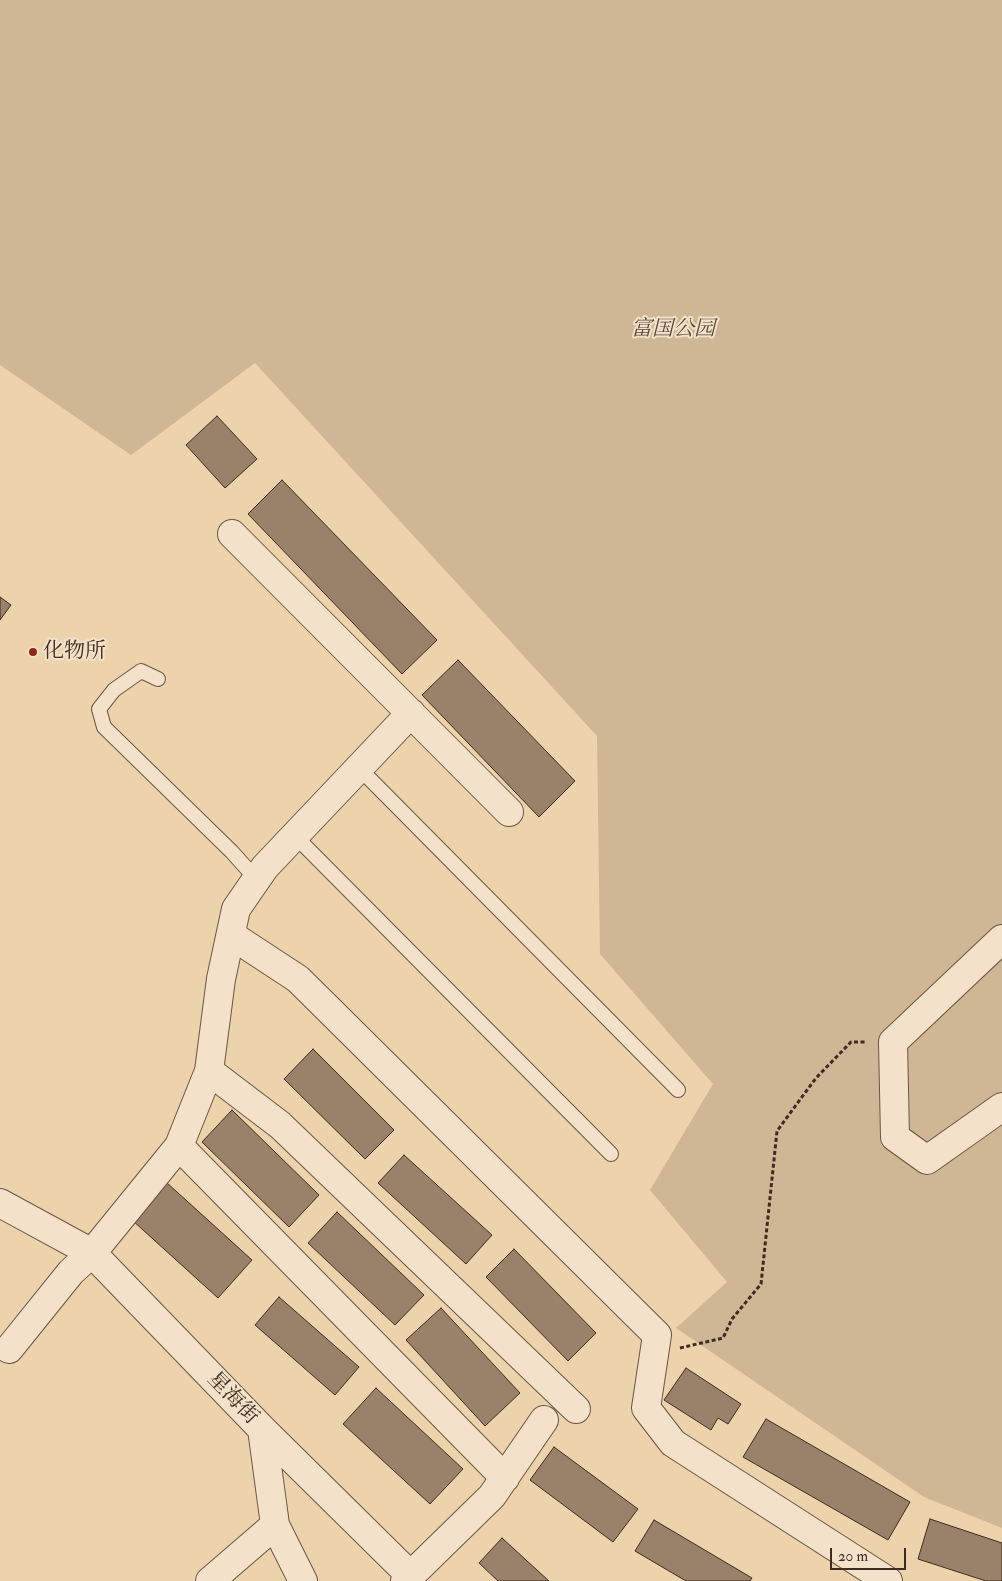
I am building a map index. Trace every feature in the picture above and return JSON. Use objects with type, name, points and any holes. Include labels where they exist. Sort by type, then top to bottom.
[{"type":"street","points":[[232,534],[508,812]]},
{"type":"street","points":[[9,1349],[72,1272],[92,1253],[180,1146],[209,1071],[221,979],[236,909],[265,867],[411,713]]},
{"type":"street","points":[[231,935],[298,979],[657,1335],[646,1408],[673,1442],[888,1581]]},
{"type":"street","points":[[1002,939],[893,1042],[895,1137],[927,1160],[1002,1107]]},
{"type":"street","points":[[209,1071],[280,1125],[576,1409]]},
{"type":"street","points":[[180,1146],[505,1478]]},
{"type":"street","name":"星海街","points":[[0,1203],[92,1253],[262,1429],[275,1525],[303,1581]]},
{"type":"street","points":[[262,1429],[408,1578],[492,1496],[544,1420]]},
{"type":"street","points":[[210,1581],[275,1525]]},
{"type":"lane","points":[[158,679],[141,671],[114,690],[99,709],[104,727],[232,852],[257,880]]},
{"type":"lane","points":[[360,768],[678,1090]]},
{"type":"lane","points":[[295,836],[611,1154]]},
{"type":"path","points":[[654,1354],[724,1338],[732,1319],[761,1284],[776,1131],[816,1078],[851,1042],[893,1042]]},
{"type":"green space","name":"富国公园","points":[[0,0],[1002,0],[1002,1528],[924,1497],[676,1328],[727,1282],[650,1190],[713,1084],[600,954],[597,736],[255,363],[131,455],[0,365]]},
{"type":"building","points":[[217,416],[257,459],[225,488],[186,445]]},
{"type":"building","points":[[282,480],[437,640],[402,674],[248,514]]},
{"type":"building","points":[[0,597],[11,605],[0,620]]},
{"type":"building","points":[[458,660],[575,781],[539,817],[422,695]]},
{"type":"building","points":[[313,1049],[394,1130],[365,1159],[284,1079]]},
{"type":"building","points":[[232,1110],[319,1195],[289,1227],[202,1142]]},
{"type":"building","points":[[404,1155],[492,1235],[466,1264],[378,1183]]},
{"type":"building","points":[[166,1182],[252,1260],[218,1298],[132,1220]]},
{"type":"building","points":[[337,1212],[424,1295],[395,1325],[308,1243]]},
{"type":"building","points":[[514,1249],[596,1333],[568,1361],[486,1277]]},
{"type":"building","points":[[279,1297],[359,1367],[335,1395],[255,1325]]},
{"type":"building","points":[[441,1308],[520,1393],[485,1426],[406,1340]]},
{"type":"building","points":[[686,1368],[741,1404],[728,1424],[718,1418],[711,1430],[664,1400]]},
{"type":"building","points":[[376,1388],[463,1469],[430,1504],[343,1424]]},
{"type":"building","points":[[766,1419],[910,1502],[888,1540],[743,1457]]},
{"type":"building","points":[[554,1447],[638,1509],[613,1542],[530,1480]]},
{"type":"building","points":[[930,1519],[1002,1543],[1002,1581],[986,1581],[918,1559]]},
{"type":"building","points":[[654,1520],[752,1578],[750,1581],[686,1581],[635,1551]]},
{"type":"building","points":[[502,1538],[549,1581],[498,1581],[479,1563]]},
{"type":"place","name":"化物所","points":[[33,652]]}]
